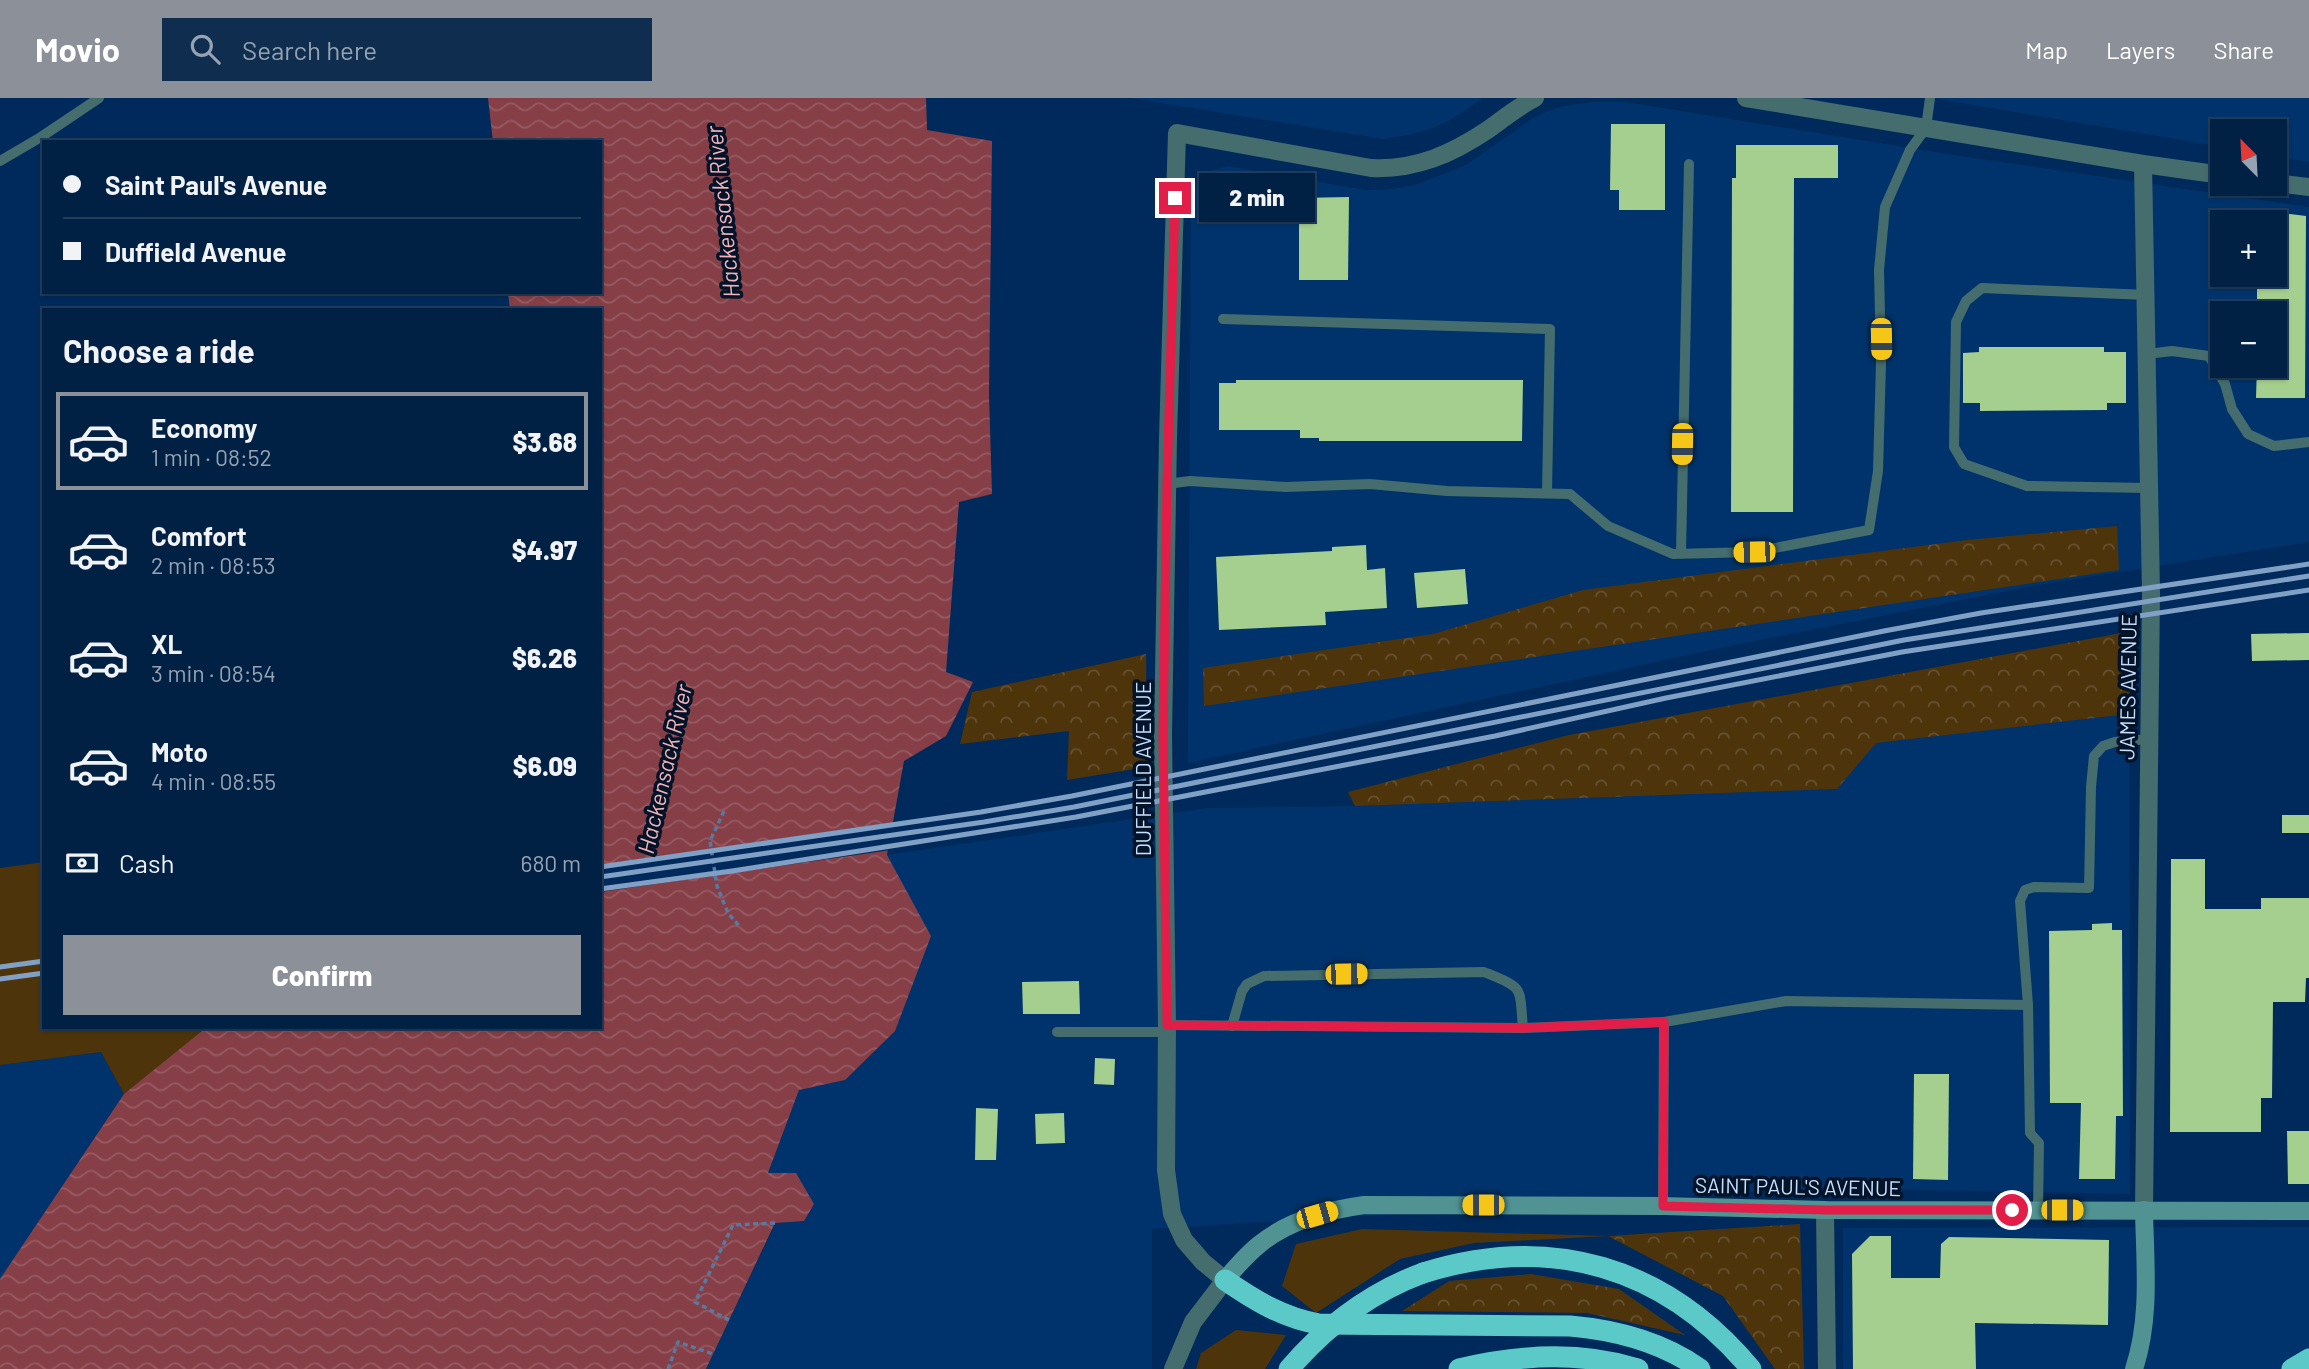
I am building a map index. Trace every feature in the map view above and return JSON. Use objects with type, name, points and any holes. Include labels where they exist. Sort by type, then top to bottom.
[{"type":"highway","points":[[1289,1369],[1350,1311],[1379,1292],[1423,1273],[1501,1256],[1550,1258],[1596,1266],[1646,1284],[1684,1306],[1720,1336],[1751,1369]]},
{"type":"highway","points":[[1225,1280],[1259,1303],[1306,1322],[1570,1326],[1600,1329],[1657,1346],[1700,1369]]},
{"type":"highway","points":[[1459,1369],[1501,1361],[1552,1357],[1601,1360],[1638,1369]]},
{"type":"highway","points":[[2292,1369],[2309,1359]]},
{"type":"street","name":"DUFFIELD AVENUE","points":[[1225,1280],[1192,1251],[1184,1240],[1172,1214],[1166,1170],[1163,745],[1177,133],[1371,168],[1399,168],[1426,162],[1457,149],[1535,98]]},
{"type":"street","points":[[1746,98],[2210,173]]},
{"type":"street","name":"JAMES AVENUE","points":[[2143,164],[2151,593],[2144,1210]]},
{"type":"street","points":[[2287,184],[2309,187]]},
{"type":"street","name":"SAINT PAUL'S AVENUE","points":[[1225,1280],[1251,1252],[1276,1233],[1317,1215],[1347,1208],[1381,1205],[1663,1206],[1825,1210],[2309,1211]]},
{"type":"street","points":[[1825,1210],[1827,1369]]},
{"type":"street","points":[[2134,1369],[2145,1313],[2144,1210]]},
{"type":"street","points":[[1173,1369],[1193,1322],[1225,1280]]},
{"type":"lane","points":[[0,161],[99,98]]},
{"type":"lane","points":[[1167,484],[1190,481],[1286,487],[1370,484],[1447,491],[1570,494],[1608,526],[1673,554],[1754,552],[1869,530],[1878,471],[1881,362],[1879,270],[1885,207],[1910,150],[1926,128],[1930,98]]},
{"type":"lane","points":[[1681,554],[1689,164]]},
{"type":"lane","points":[[2147,295],[1982,288],[1966,301],[1956,322],[1954,447],[1964,464],[2027,486],[2149,488]]},
{"type":"lane","points":[[1223,319],[1550,329],[1548,493]]},
{"type":"lane","points":[[2147,354],[2172,351],[2209,356],[2225,384],[2232,409],[2248,434],[2274,446],[2309,442]]},
{"type":"lane","points":[[2038,1210],[2039,1143],[2030,1133],[2028,1006],[2020,901],[2025,890],[2034,887],[2089,888],[2094,756],[2103,746],[2115,742],[2149,739]]},
{"type":"lane","points":[[1232,1026],[1242,990],[1247,984],[1264,976],[1484,972],[1513,984],[1520,991],[1523,1028]]},
{"type":"lane","points":[[1058,1032],[1232,1026],[1523,1028],[1664,1022],[1786,1001],[2028,1006]]},
{"type":"lane","points":[[1663,1206],[1664,1022]]},
{"type":"path","points":[[724,811],[710,841],[717,886],[728,913],[740,927]]},
{"type":"path","points":[[729,1320],[695,1302],[733,1225],[776,1223]]},
{"type":"path","points":[[668,1369],[678,1342],[713,1354]]},
{"type":"shaded area","points":[[1131,98],[1483,98],[1433,128],[1383,139]]},
{"type":"shaded area","points":[[1932,98],[2309,98],[2309,162],[2287,158],[2287,119],[2210,119],[2210,145]]},
{"type":"shaded area","points":[[1593,102],[1626,102],[1947,154],[2210,193],[2210,196],[2234,196],[2309,207],[2309,542],[2032,586],[1730,646],[1188,763],[1191,196],[1194,185],[1207,172],[1228,166],[1366,190],[1415,185],[1466,165],[1533,118],[1548,111]]},
{"type":"shaded area","points":[[2129,714],[2130,1194],[1817,1188],[1152,1229],[1152,1369],[706,1369],[776,1223],[804,1221],[768,1174],[799,1090],[845,1080],[887,855],[1208,808],[1355,806],[1837,789],[1875,743]]},
{"type":"shaded area","points":[[101,1052],[124,1094],[0,1280],[0,1065]]},
{"type":"shaded area","points":[[2309,1227],[2309,1369],[1843,1369],[1843,1228]]},
{"type":"green space","points":[[2117,526],[2119,570],[1204,706],[1203,668],[1433,634],[1583,590],[1967,540]]},
{"type":"green space","points":[[2132,631],[2129,714],[1876,743],[1837,789],[1355,806],[1348,792],[1569,735]]},
{"type":"green space","points":[[1146,654],[1147,767],[1067,780],[1069,731],[960,744],[972,692]]},
{"type":"green space","points":[[42,862],[42,1029],[211,1029],[124,1094],[101,1052],[0,1065],[0,868]]},
{"type":"green space","points":[[1800,1224],[1804,1369],[1775,1369],[1723,1296],[1608,1236]]},
{"type":"green space","points":[[1362,1229],[1608,1236],[1474,1243],[1400,1259],[1316,1313],[1282,1286],[1296,1244]]},
{"type":"green space","points":[[1531,1274],[1619,1289],[1685,1335],[1587,1313],[1402,1311],[1449,1281]]},
{"type":"green space","points":[[1236,1330],[1286,1335],[1265,1369],[1196,1369],[1201,1353]]},
{"type":"water","name":"Hackensack River","points":[[488,98],[926,98],[927,130],[992,141],[989,395],[992,494],[959,502],[946,672],[973,682],[946,736],[904,761],[887,855],[931,936],[895,1031],[845,1080],[799,1090],[768,1173],[796,1173],[814,1204],[804,1221],[775,1223],[706,1369],[0,1369],[0,1279],[124,1094],[205,1029],[602,1029],[602,308],[510,308],[508,294],[602,294],[602,140],[493,140]]},
{"type":"pier","points":[[897,822],[891,850],[602,892],[602,865]]},
{"type":"building","points":[[1611,124],[1665,124],[1665,210],[1619,210],[1619,190],[1610,190]]},
{"type":"building","points":[[1736,145],[1838,145],[1838,178],[1794,178],[1793,512],[1731,512],[1732,178],[1736,178]]},
{"type":"building","points":[[1349,197],[1348,280],[1299,280],[1299,198]]},
{"type":"building","points":[[2287,214],[2306,216],[2305,398],[2256,398],[2257,378],[2287,378],[2287,301],[2257,301],[2257,287],[2287,287]]},
{"type":"building","points":[[1979,347],[2104,347],[2104,352],[2126,352],[2126,403],[2107,403],[2107,410],[1980,411],[1980,403],[1963,403],[1963,353],[1979,352]]},
{"type":"building","points":[[1236,380],[1523,380],[1522,441],[1319,441],[1319,438],[1300,438],[1300,430],[1219,430],[1219,383],[1236,383]]},
{"type":"building","points":[[1366,545],[1367,570],[1385,568],[1387,608],[1325,612],[1326,625],[1219,630],[1216,557],[1332,551],[1332,547]]},
{"type":"building","points":[[1465,569],[1468,604],[1417,608],[1414,573]]},
{"type":"building","points":[[2309,633],[2309,660],[2252,661],[2251,634]]},
{"type":"building","points":[[2282,815],[2309,815],[2309,833],[2282,833]]},
{"type":"building","points":[[2171,859],[2205,859],[2205,909],[2261,909],[2261,898],[2309,898],[2309,978],[2306,978],[2305,1002],[2273,1002],[2272,1098],[2261,1098],[2261,1132],[2170,1132]]},
{"type":"building","points":[[2112,923],[2112,930],[2122,930],[2123,1116],[2116,1116],[2115,1179],[2079,1179],[2081,1103],[2050,1103],[2049,931],[2092,930],[2092,924]]},
{"type":"building","points":[[1079,981],[1080,1014],[1023,1014],[1022,982]]},
{"type":"building","points":[[1095,1058],[1115,1059],[1114,1085],[1094,1084]]},
{"type":"building","points":[[1914,1074],[1949,1074],[1948,1180],[1913,1179]]},
{"type":"building","points":[[976,1108],[998,1109],[996,1160],[975,1160]]},
{"type":"building","points":[[1064,1113],[1065,1143],[1036,1144],[1035,1114]]},
{"type":"building","points":[[2287,1131],[2309,1131],[2309,1184],[2288,1184]]},
{"type":"building","points":[[1870,1236],[1891,1236],[1891,1278],[1940,1278],[1941,1244],[1949,1237],[2109,1240],[2108,1325],[1975,1323],[1976,1369],[1853,1369],[1852,1254]]},
{"type":"railway","points":[[602,867],[981,812],[1072,796],[1884,631],[1981,613],[2309,564]]},
{"type":"railway","points":[[602,877],[1074,807],[1904,640],[2309,576]]},
{"type":"railway","points":[[602,889],[1076,817],[1495,736],[1666,698],[1902,652],[2309,590]]},
{"type":"railway","points":[[0,967],[42,961]]},
{"type":"railway","points":[[0,979],[42,973]]},
{"type":"route","points":[[1175,198],[1163,735],[1167,1025],[1523,1028],[1664,1022],[1663,1206],[1825,1210],[2012,1210]]}]
